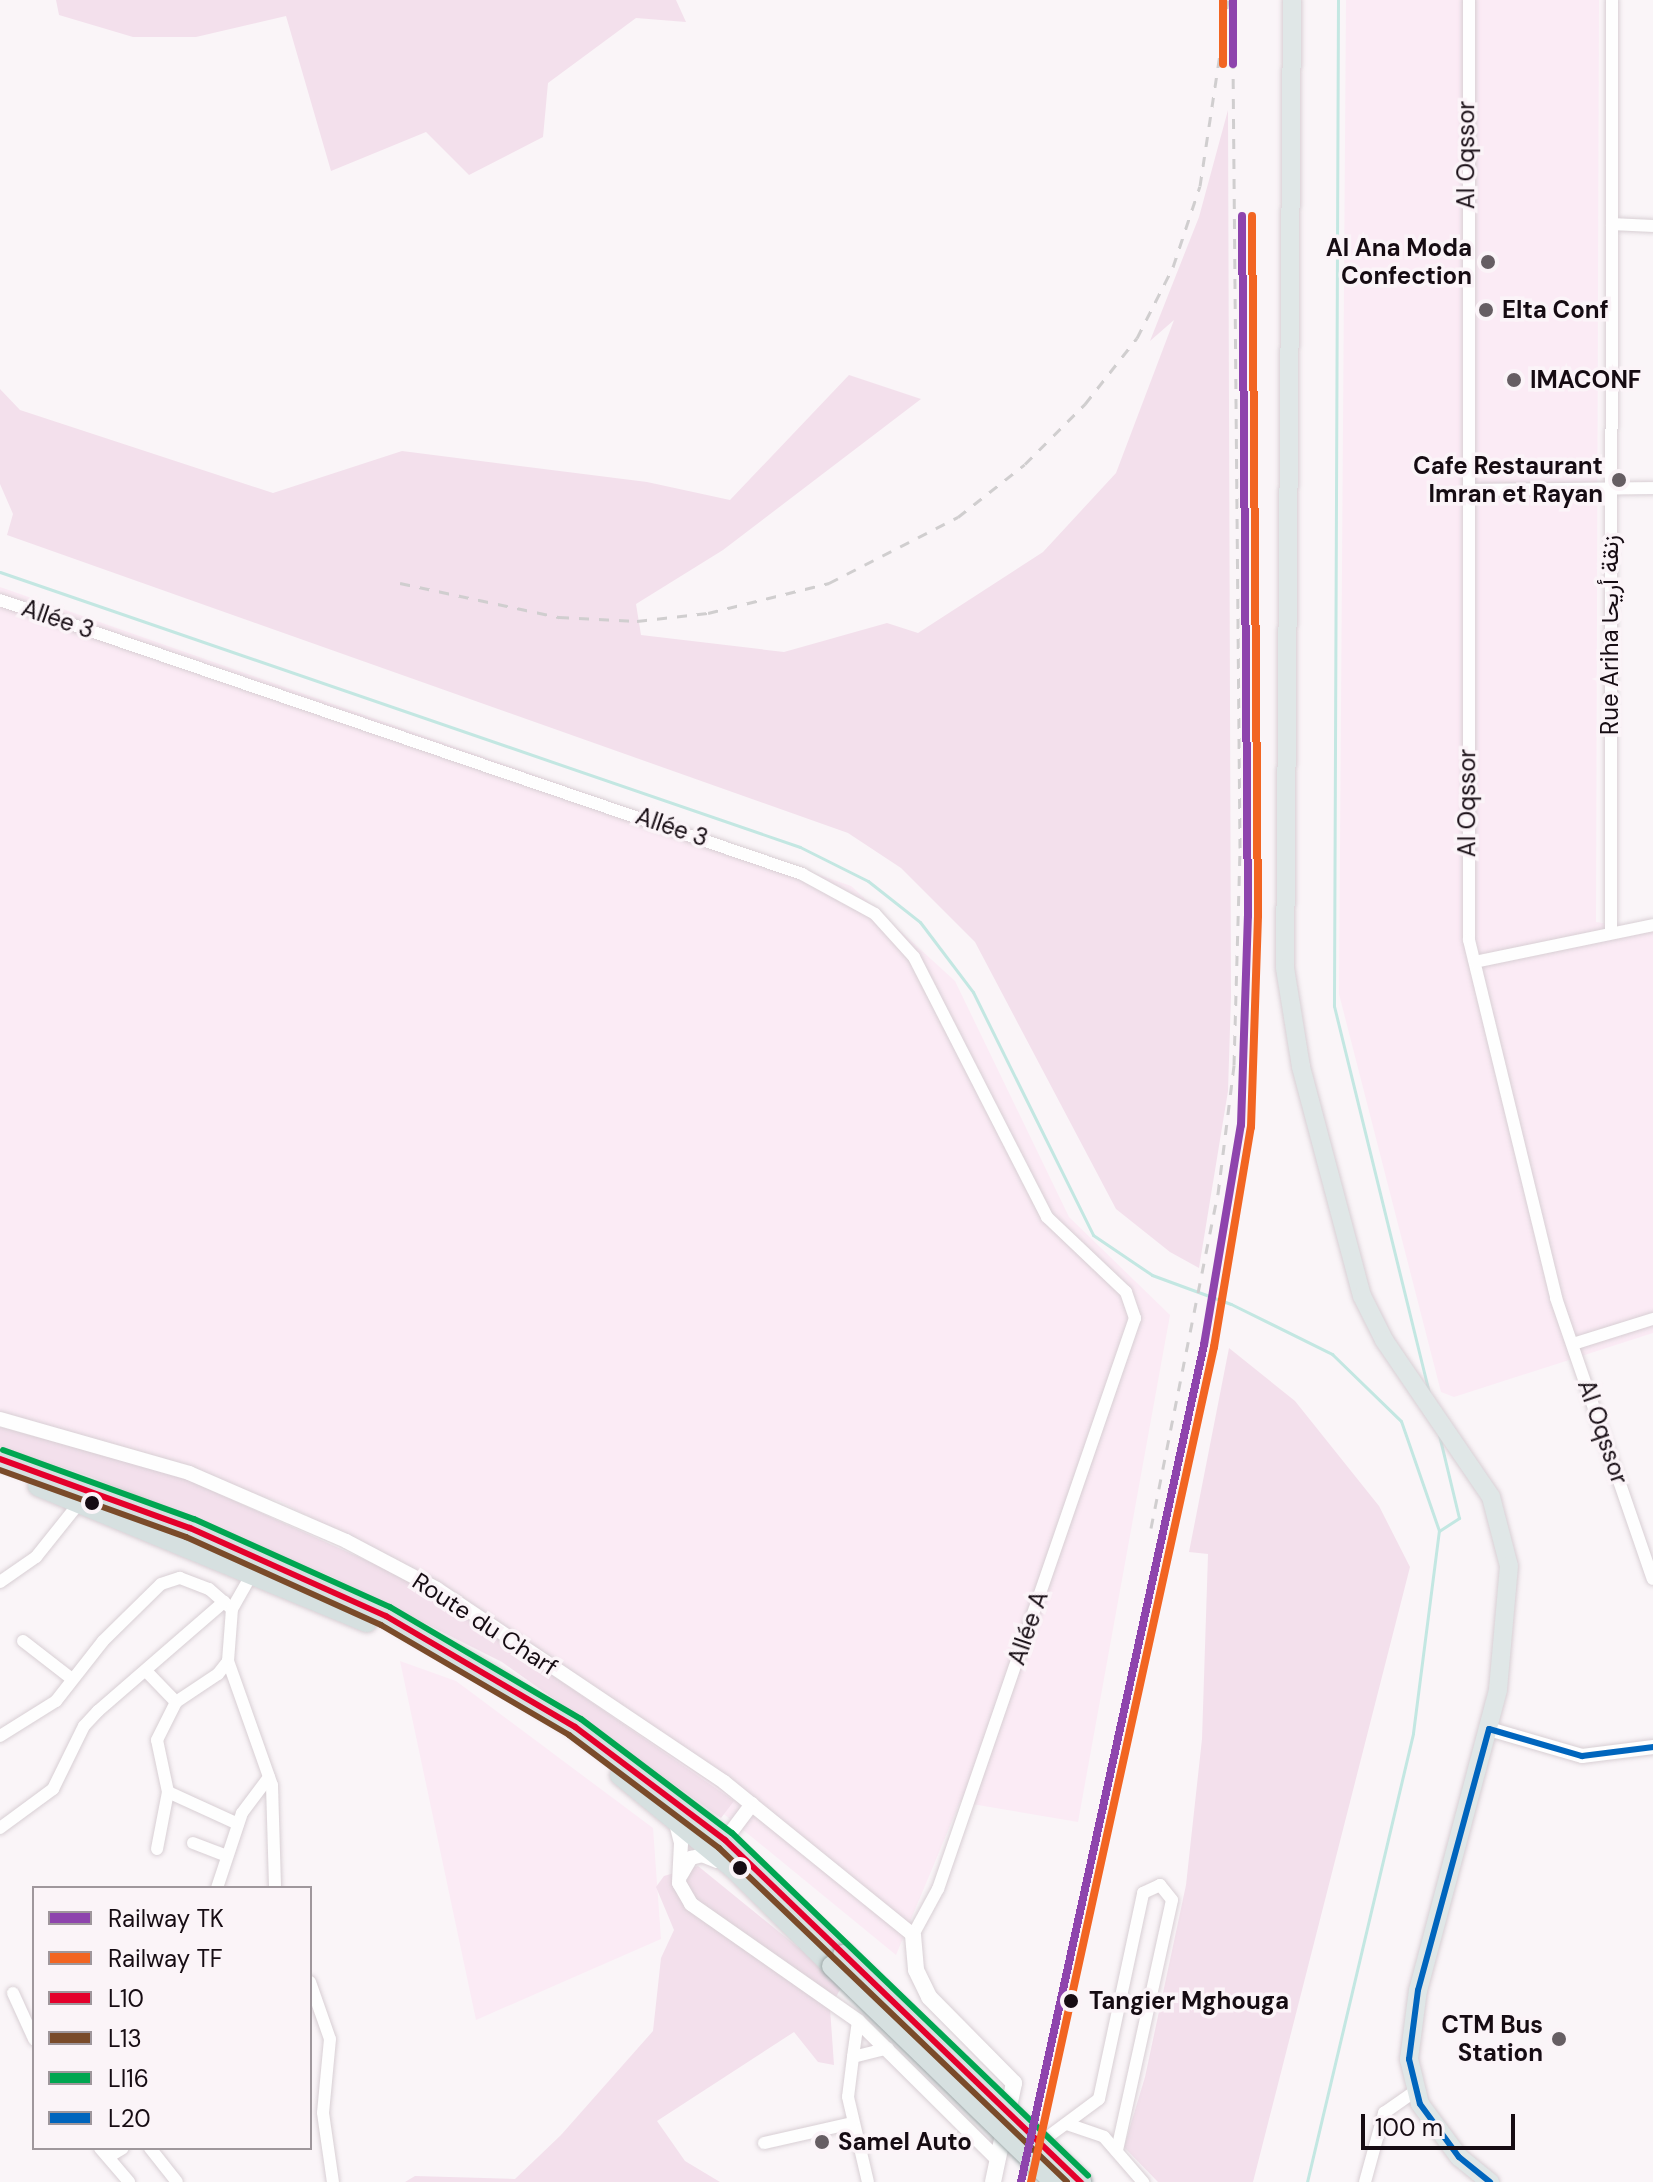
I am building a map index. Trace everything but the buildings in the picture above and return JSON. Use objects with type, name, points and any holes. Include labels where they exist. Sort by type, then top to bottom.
[{"type":"highway","points":[[0,1459],[190,1528],[422,1635],[575,1727],[725,1840],[1054,2182]]},
{"type":"highway","points":[[0,1473],[253,1572],[461,1670],[587,1751],[734,1869],[1081,2182]]},
{"type":"main road","points":[[1292,0],[1285,968],[1301,1067],[1341,1227],[1362,1296],[1384,1340],[1459,1442],[1498,1512],[1509,1566],[1506,1631],[1489,1729],[1418,1990],[1409,2059],[1415,2091],[1459,2157],[1490,2182]]},
{"type":"main road","points":[[913,1935],[916,1970],[929,1997],[1014,2083],[1015,2100],[993,2182]]},
{"type":"street","name":"Al Oqssor","points":[[1469,0],[1467,898],[1475,962],[1527,1190],[1573,1344],[1653,1579]]},
{"type":"street","name":"Rue Ariha زنقة أريحا","points":[[1611,933],[1612,0]]},
{"type":"street","points":[[1612,224],[1653,226]]},
{"type":"street","points":[[1469,490],[1653,488]]},
{"type":"street","name":"Allée 3","points":[[0,600],[700,836],[802,874],[875,914],[931,982],[1047,1217],[1126,1292],[1135,1318]]},
{"type":"street","points":[[1475,962],[1653,925]]},
{"type":"street","name":"Allée A","points":[[913,1935],[938,1889],[1135,1318]]},
{"type":"street","points":[[1573,1344],[1653,1319]]},
{"type":"street","name":"Route du Charf","points":[[0,1419],[189,1473],[346,1541],[488,1622],[752,1804],[913,1935]]},
{"type":"street","points":[[0,1582],[36,1557],[80,1502]]},
{"type":"street","points":[[0,1828],[49,1795],[84,1726],[228,1606],[253,1572]]},
{"type":"street","points":[[0,1736],[56,1701],[114,1629],[166,1582],[180,1578],[228,1606]]},
{"type":"street","points":[[228,1606],[228,1661],[269,1777],[275,1886]]},
{"type":"street","points":[[23,1641],[72,1679]]},
{"type":"street","points":[[157,1849],[168,1792],[157,1740],[176,1702],[218,1674],[228,1661]]},
{"type":"street","points":[[147,1672],[176,1702]]},
{"type":"street","points":[[1489,1729],[1582,1756],[1653,1747]]},
{"type":"street","points":[[218,1886],[238,1824],[269,1777]]},
{"type":"street","points":[[168,1792],[238,1824]]},
{"type":"street","points":[[725,1840],[752,1804]]},
{"type":"street","points":[[675,1820],[681,1843],[679,1883],[700,1912],[858,2021],[998,2160]]},
{"type":"street","points":[[193,1843],[227,1856]]},
{"type":"street","points":[[679,1883],[685,1864],[696,1856],[734,1869]]},
{"type":"street","points":[[1039,2182],[1049,2136],[1099,2099],[1143,1893],[1160,1885],[1172,1900],[1117,2151]]},
{"type":"street","points":[[312,1988],[330,2039],[323,2113],[333,2182]]},
{"type":"street","points":[[13,1993],[32,2035]]},
{"type":"street","points":[[858,2021],[848,2097],[868,2182]]},
{"type":"street","points":[[853,2057],[888,2048]]},
{"type":"street","points":[[1365,2182],[1384,2113],[1415,2091]]},
{"type":"street","points":[[1099,2099],[1127,2100]]},
{"type":"street","points":[[764,2143],[853,2123]]},
{"type":"street","points":[[1067,2124],[1094,2131],[1117,2151],[1143,2182]]},
{"type":"street","points":[[152,2150],[177,2182]]},
{"type":"street","points":[[104,2153],[129,2182]]},
{"type":"shaded area","points":[[56,0],[676,0],[686,22],[636,18],[548,83],[543,137],[469,175],[426,132],[331,171],[286,16],[196,37],[133,37],[59,15]]},
{"type":"shaded area","points":[[1346,0],[1599,0],[1596,922],[1653,931],[1653,1333],[1454,1397],[1441,1392],[1339,994]]},
{"type":"shaded area","points":[[1228,110],[1231,997],[1228,1091],[1199,1268],[1170,1252],[1116,1209],[975,942],[901,868],[848,833],[7,535],[13,514],[0,484],[0,389],[20,410],[273,493],[402,451],[647,482],[730,500],[849,375],[921,399],[723,550],[636,604],[641,635],[784,652],[887,623],[918,633],[1043,552],[1116,473],[1174,320],[1150,341],[1199,217]]},
{"type":"shaded area","points":[[0,587],[851,886],[955,981],[1069,1217],[1170,1315],[1078,1822],[960,1802],[896,1955],[450,1590],[281,1502],[0,1415]]},
{"type":"shaded area","points":[[1229,1348],[1295,1401],[1379,1506],[1410,1567],[1253,2182],[1158,2182],[1124,2147],[1145,2077],[1186,1885],[1202,1739],[1208,1554],[1189,1552]]},
{"type":"shaded area","points":[[0,1427],[177,1475],[392,1572],[504,1642],[734,1801],[721,1818],[502,1662],[332,1577],[94,1478],[0,1447]]},
{"type":"shaded area","points":[[400,1661],[456,1681],[653,1828],[661,1939],[476,2020]]},
{"type":"shaded area","points":[[698,1866],[843,1984],[830,2008],[834,2065],[818,2062],[794,2032],[657,2121],[685,2161],[720,2182],[405,2182],[415,2176],[515,2179],[561,2135],[653,2031],[661,1958],[674,1930],[656,1887],[664,1876]]},
{"type":"waterway","points":[[1338,0],[1334,1006],[1429,1393]]},
{"type":"waterway","points":[[0,572],[800,847],[868,881],[920,922],[973,992],[1093,1235],[1152,1275],[1231,1304],[1332,1354],[1401,1421],[1439,1531]]},
{"type":"waterway","points":[[1307,2182],[1413,1733],[1439,1531],[1459,1518],[1439,1435]]},
{"type":"railway","points":[[400,583],[559,617],[637,621],[708,613],[829,583],[958,517],[1025,464],[1085,404],[1137,338],[1173,267],[1200,186],[1228,0]]},
{"type":"railway","points":[[1151,1528],[1218,1194],[1234,1065],[1240,848],[1233,64]]},
{"type":"rail line","name":"TF","points":[[1223,0],[1223,64]]},
{"type":"rail line","name":"TK","points":[[1233,0],[1233,64]]},
{"type":"rail line","name":"TK","points":[[1021,2182],[1204,1345],[1241,1125],[1248,916],[1242,216]]},
{"type":"rail line","name":"TF","points":[[1031,2182],[1214,1347],[1251,1127],[1258,916],[1252,216]]},
{"type":"transit line","name":"LI16","points":[[3,1450],[194,1519],[390,1607],[581,1719],[732,1833],[1088,2175]]},
{"type":"transit line","name":"L10","points":[[0,1459],[190,1528],[386,1616],[575,1727],[725,1840],[1081,2182]]},
{"type":"transit line","name":"L13","points":[[0,1470],[186,1537],[381,1625],[569,1735],[719,1848],[1067,2182]]},
{"type":"transit line","name":"L20","points":[[1489,1729],[1418,1990],[1409,2059],[1420,2104],[1459,2157],[1490,2182]]},
{"type":"transit line","name":"L20","points":[[1489,1729],[1582,1756],[1653,1747]]},
{"type":"place","name":"Al Ana Moda Confection","points":[[1488,262]]},
{"type":"place","name":"Elta Conf","points":[[1486,310]]},
{"type":"place","name":"IMACONF","points":[[1514,380]]},
{"type":"place","name":"Cafe Restaurant Imran et Rayan","points":[[1619,480]]},
{"type":"place","name":"Tangier Mghouga","points":[[1071,2001]]},
{"type":"place","name":"CTM Bus Station","points":[[1559,2039]]},
{"type":"place","name":"Samel Auto","points":[[822,2142]]}]
